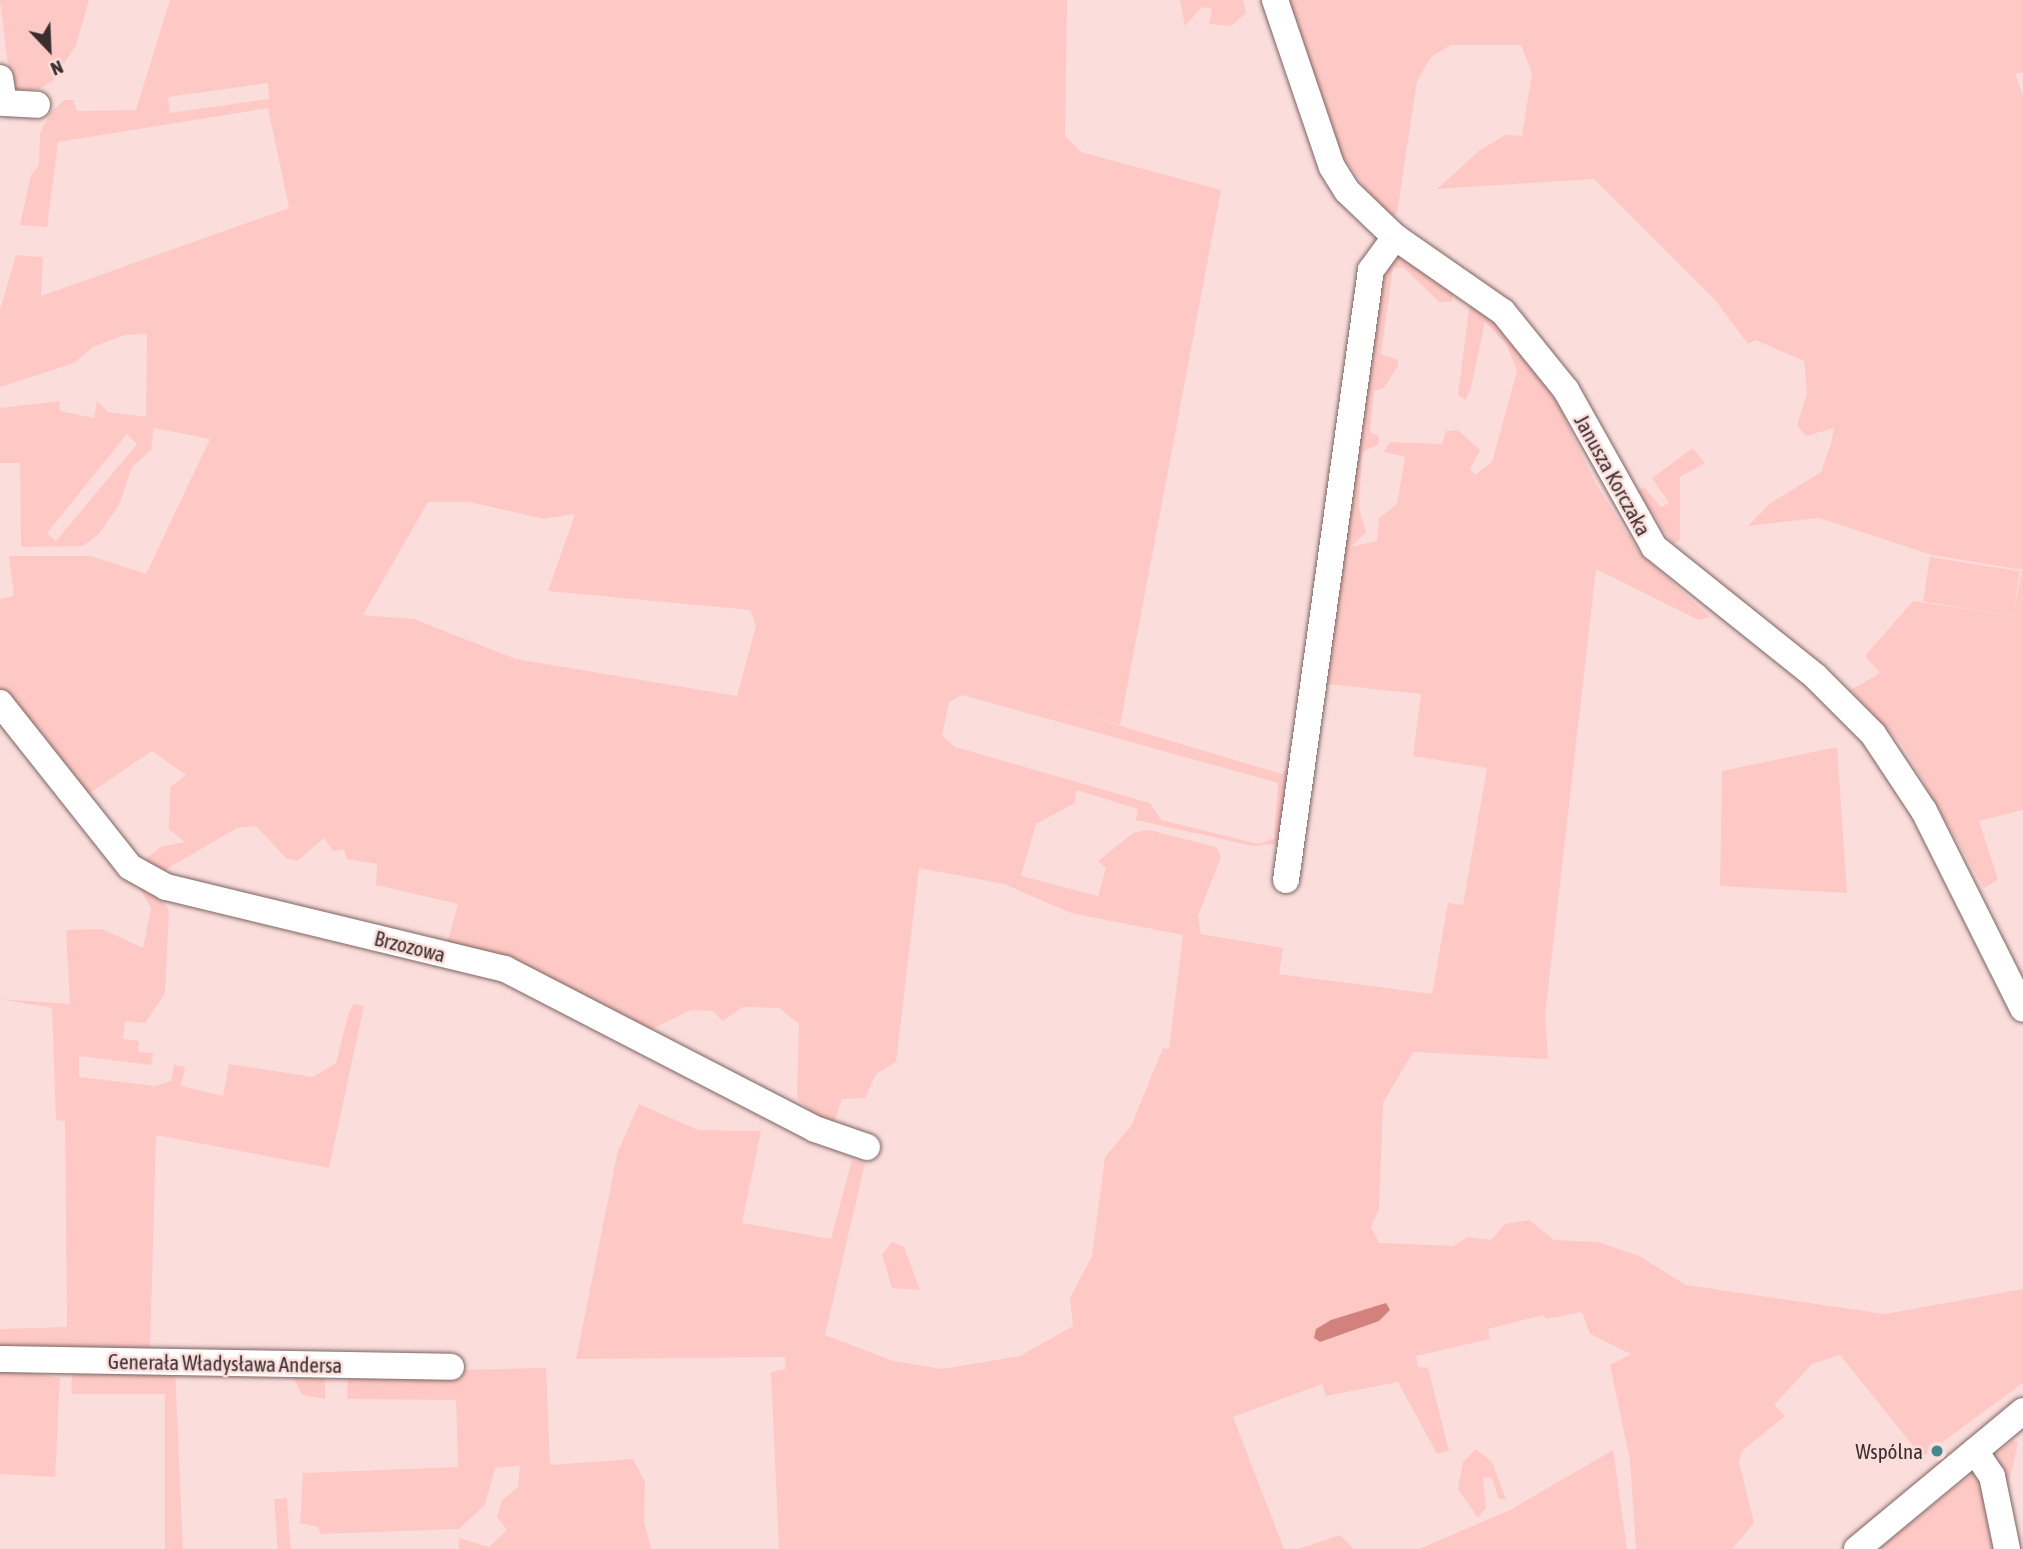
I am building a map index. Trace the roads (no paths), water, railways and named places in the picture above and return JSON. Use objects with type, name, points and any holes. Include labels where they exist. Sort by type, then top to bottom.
[{"type":"street","name":"Janusza Korczaka","points":[[1275,0],[1332,167],[1347,191],[1395,237],[1503,312],[1533,345],[1566,390],[1654,547],[1815,676],[1873,734],[1924,811],[2023,1009]]},
{"type":"street","points":[[0,78],[4,103],[37,105]]},
{"type":"street","points":[[1286,880],[1371,270],[1395,237]]},
{"type":"street","name":"Brzozowa","points":[[0,703],[130,867],[166,887],[505,969],[815,1129],[867,1147]]},
{"type":"street","name":"Generała Władysława Andersa","points":[[0,1359],[451,1367]]},
{"type":"street","points":[[1857,1549],[2023,1412]]},
{"type":"street","points":[[1975,1451],[1992,1476],[2007,1549]]},
{"type":"place","name":"Wspólna","points":[[1937,1451]]}]
